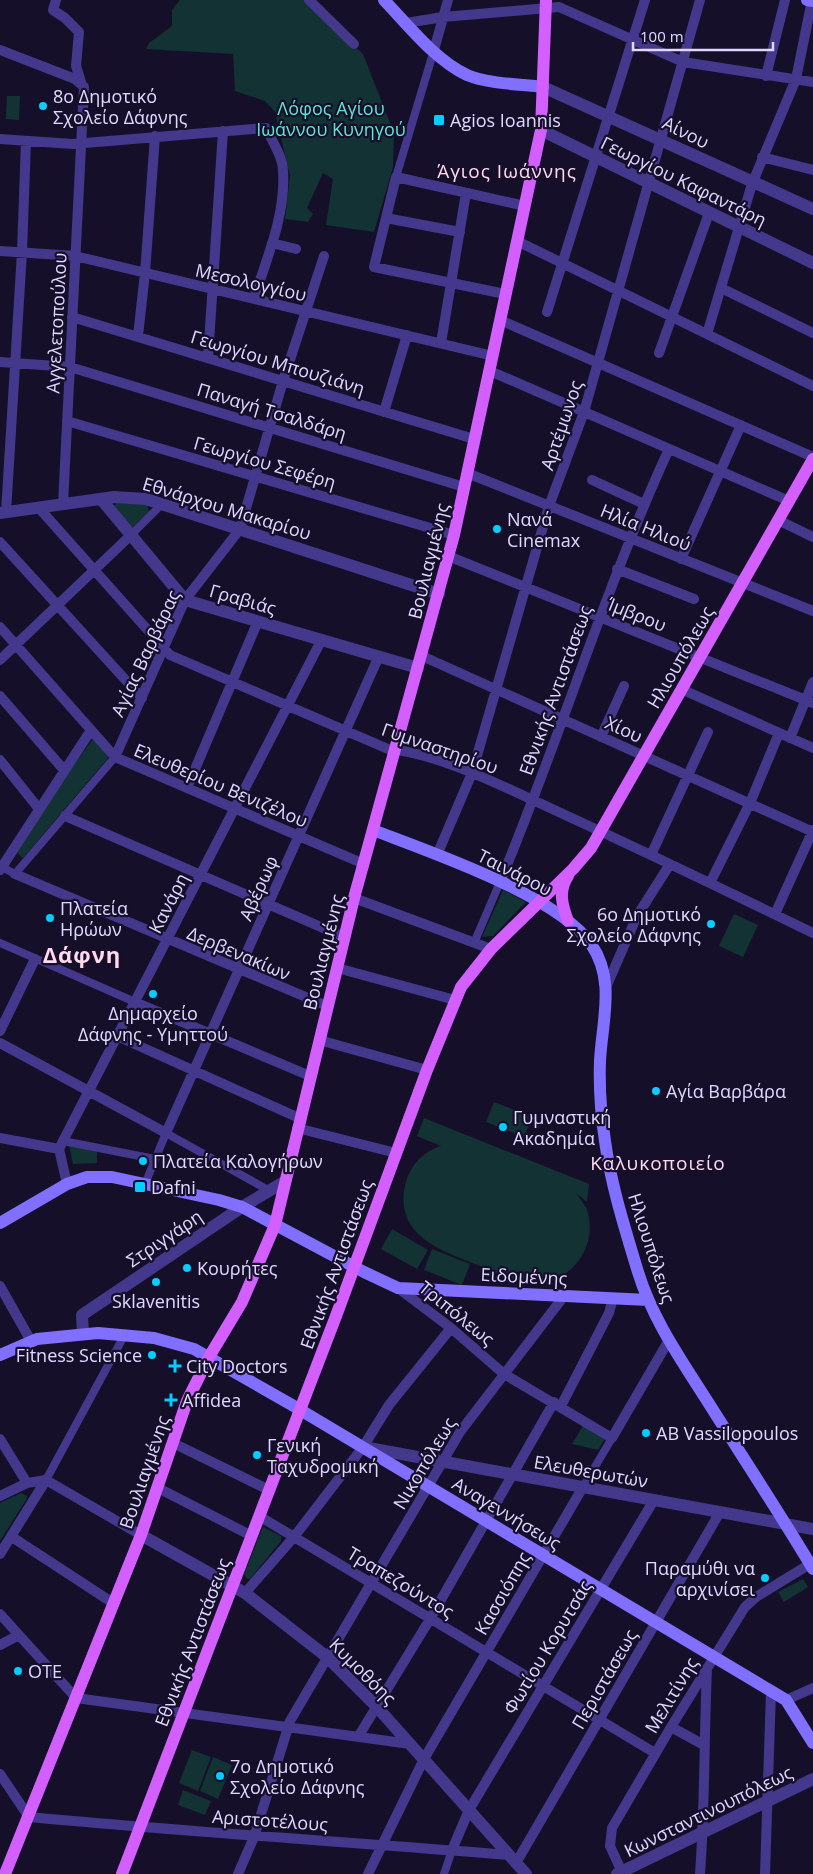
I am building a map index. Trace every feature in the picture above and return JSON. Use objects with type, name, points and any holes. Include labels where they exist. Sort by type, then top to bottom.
[{"type":"main road","points":[[384,0],[434,50],[468,75],[486,80],[543,86]]},
{"type":"main road","name":"Βουλιαγμένης","points":[[5,1874],[141,1535],[187,1401],[209,1357],[242,1302],[275,1225],[344,936],[454,535],[541,130],[546,4]]},
{"type":"main road","name":"Ηλιουπόλεως","points":[[572,869],[591,848],[813,458]]},
{"type":"main road","name":"Ταινάρου","points":[[374,830],[500,882],[538,902],[568,921],[584,934],[595,950],[607,985]]},
{"type":"main road","points":[[568,921],[562,901],[562,889],[572,869]]},
{"type":"main road","name":"Εθνικής Αντιστάσεως","points":[[122,1874],[270,1490],[455,1000],[468,977],[491,949],[572,869]]},
{"type":"main road","name":"Ηλιουπόλεως","points":[[607,985],[600,1062],[600,1100],[605,1142],[613,1186],[648,1300],[669,1340],[812,1567]]},
{"type":"main road","name":"Τριπόλεως","points":[[0,1223],[67,1184],[97,1176],[145,1184],[242,1207],[354,1267],[398,1288]]},
{"type":"main road","name":"Ειδομένης","points":[[398,1288],[648,1300]]},
{"type":"main road","name":"Αναγεννήσεως","points":[[0,1355],[31,1341],[84,1334],[124,1334],[179,1344],[209,1357],[656,1622],[711,1662],[771,1690],[786,1700]]},
{"type":"main road","points":[[786,1700],[813,1743]]},
{"type":"street","name":"Αγγελετοπούλου","points":[[56,0],[53,10],[65,18],[79,32],[76,66],[84,88],[63,504]]},
{"type":"street","points":[[309,0],[354,44]]},
{"type":"street","points":[[448,0],[396,177],[374,266],[505,294]]},
{"type":"street","points":[[547,312],[645,0]]},
{"type":"street","name":"Αρτέμωνος","points":[[437,855],[472,773],[549,506],[584,412],[620,292],[700,0]]},
{"type":"street","points":[[766,76],[784,0]]},
{"type":"street","points":[[707,334],[752,184],[796,79],[811,1]]},
{"type":"street","points":[[406,23],[546,4],[559,7],[683,62],[813,82]]},
{"type":"street","points":[[0,50],[81,82]]},
{"type":"street","name":"Αίνου","points":[[543,86],[752,184],[813,210]]},
{"type":"street","points":[[0,139],[81,144],[155,136],[266,128],[282,162],[284,172],[279,214],[272,243],[254,298]]},
{"type":"street","name":"Γεωργίου Καφαντάρη","points":[[541,130],[813,263]]},
{"type":"street","points":[[208,358],[223,131]]},
{"type":"street","points":[[138,336],[146,273],[155,136]]},
{"type":"street","points":[[3,512],[22,252],[26,142]]},
{"type":"street","points":[[762,157],[813,170]]},
{"type":"street","points":[[396,177],[524,206]]},
{"type":"street","points":[[441,343],[466,193]]},
{"type":"street","points":[[659,353],[710,213]]},
{"type":"street","points":[[386,218],[460,232]]},
{"type":"street","points":[[517,241],[813,386]]},
{"type":"street","points":[[272,243],[296,249]]},
{"type":"street","name":"Μεσολογγίου","points":[[0,251],[75,256],[493,356]]},
{"type":"street","name":"Αγίας Βαρβάρας","points":[[15,874],[115,757],[186,600],[240,529],[283,381],[324,256]]},
{"type":"street","points":[[721,288],[813,333]]},
{"type":"street","name":"Γεωργίου Μπουζιάνη","points":[[72,317],[474,439]]},
{"type":"street","points":[[500,320],[813,458]]},
{"type":"street","points":[[384,412],[407,335]]},
{"type":"street","name":"Παναγή Τσαλδάρη","points":[[0,362],[70,367],[464,486]]},
{"type":"street","points":[[490,370],[788,502]]},
{"type":"street","name":"Γεωργίου Σεφέρη","points":[[67,421],[454,535]]},
{"type":"street","points":[[681,558],[741,425]]},
{"type":"street","name":"Εθνικής Αντιστάσεως","points":[[474,943],[534,801],[562,719],[629,538],[669,449]]},
{"type":"street","name":"Ηλία Ηλιού","points":[[467,473],[813,611]]},
{"type":"street","points":[[592,480],[644,504]]},
{"type":"street","name":"Εθνάρχου Μακαρίου","points":[[3,512],[101,499],[136,497],[439,594]]},
{"type":"street","name":"Γραβιάς","points":[[101,499],[186,600],[379,656],[420,662]]},
{"type":"street","points":[[0,660],[162,504]]},
{"type":"street","name":"Γυμναστηρίου","points":[[38,507],[170,655],[388,749],[396,749],[472,773],[651,854],[813,933]]},
{"type":"street","points":[[778,520],[813,537]]},
{"type":"street","points":[[0,542],[142,698]]},
{"type":"street","name":"Ίμβρου","points":[[448,556],[809,701]]},
{"type":"street","points":[[617,569],[694,600]]},
{"type":"street","points":[[187,788],[258,621]]},
{"type":"street","name":"Ελευθερίου Βενιζέλου","points":[[0,627],[115,757],[364,864]]},
{"type":"street","name":"Κανάρη","points":[[61,1145],[322,639]]},
{"type":"street","name":"Αβέρωφ","points":[[166,1133],[379,656]]},
{"type":"street","name":"Χίου","points":[[420,662],[496,690],[813,831]]},
{"type":"street","points":[[790,738],[809,701],[813,682]]},
{"type":"street","points":[[601,737],[624,686]]},
{"type":"street","points":[[681,689],[813,748]]},
{"type":"street","points":[[0,696],[64,770]]},
{"type":"street","name":"Αγίας Βαρβάρας","points":[[1,869],[91,730]]},
{"type":"street","points":[[651,854],[708,732]]},
{"type":"street","points":[[710,883],[750,803],[779,733]]},
{"type":"street","points":[[0,762],[39,809]]},
{"type":"street","points":[[65,816],[344,936]]},
{"type":"street","points":[[775,914],[813,831]]},
{"type":"street","points":[[607,985],[637,916],[670,864]]},
{"type":"street","name":"Δερβενακίων","points":[[1,869],[238,971],[327,1006]]},
{"type":"street","points":[[354,898],[491,949]]},
{"type":"street","points":[[0,943],[310,1076]]},
{"type":"street","points":[[0,1031],[35,959]]},
{"type":"street","points":[[337,968],[455,1000]]},
{"type":"street","points":[[117,1036],[194,1070],[298,1123],[396,1153]]},
{"type":"street","points":[[319,1040],[427,1070]]},
{"type":"street","points":[[0,1043],[270,1191]]},
{"type":"street","points":[[145,1184],[166,1133]]},
{"type":"street","points":[[0,1138],[61,1145],[154,1160]]},
{"type":"street","points":[[61,1145],[67,1184]]},
{"type":"street","name":"Στριγγάρη","points":[[84,1334],[82,1315],[242,1207],[284,1182]]},
{"type":"street","points":[[0,1286],[31,1341]]},
{"type":"street","name":"Τριπόλεως","points":[[398,1288],[451,1328],[504,1374],[558,1404],[612,1438]]},
{"type":"street","name":"Νικοπόλεως","points":[[238,1874],[254,1837],[290,1721],[465,1425],[564,1296]]},
{"type":"street","points":[[358,1737],[430,1619],[513,1474],[558,1404],[609,1313],[614,1298]]},
{"type":"street","points":[[245,1593],[294,1537],[363,1447],[390,1405],[451,1328]]},
{"type":"street","points":[[0,1554],[46,1480],[124,1334]]},
{"type":"street","name":"Κασσιόπης","points":[[368,1874],[424,1759],[669,1340]]},
{"type":"street","points":[[0,1439],[27,1483]]},
{"type":"street","points":[[173,1443],[270,1490]]},
{"type":"street","name":"Ελευθερωτών","points":[[363,1447],[813,1529]]},
{"type":"street","points":[[0,1496],[27,1483],[46,1480],[141,1535]]},
{"type":"street","points":[[158,1488],[252,1536]]},
{"type":"street","name":"Φωτίου Κορυτσάς","points":[[452,1850],[469,1810],[654,1500]]},
{"type":"street","name":"Περιστάσεως","points":[[513,1859],[600,1720],[720,1512]]},
{"type":"street","name":"Τραπεζούντος","points":[[259,1516],[655,1753]]},
{"type":"street","name":"Κυμοθόης","points":[[141,1535],[245,1593],[327,1658],[376,1706],[526,1874]]},
{"type":"street","points":[[12,1537],[113,1603]]},
{"type":"street","name":"Μελιτίνης","points":[[620,1873],[610,1846],[612,1828],[655,1753],[745,1607],[756,1597],[812,1567]]},
{"type":"street","points":[[0,1614],[76,1698],[410,1744]]},
{"type":"street","points":[[0,1645],[19,1635]]},
{"type":"street","points":[[700,1874],[703,1832],[704,1745],[711,1662]]},
{"type":"street","points":[[786,1700],[813,1688]]},
{"type":"street","points":[[765,1874],[771,1690]]},
{"type":"street","points":[[671,1727],[704,1745]]},
{"type":"street","points":[[0,1774],[29,1817]]},
{"type":"street","name":"Κωνσταντινουπόλεως","points":[[620,1873],[813,1779]]},
{"type":"street","name":"Αριστοτέλους","points":[[29,1817],[254,1837],[452,1850],[513,1859]]},
{"type":"street","points":[[444,1874],[452,1850]]},
{"type":"green space","name":"Λόφος Αγίου Ιωάννου Κυνηγού","points":[[180,0],[304,0],[363,54],[394,133],[393,167],[374,232],[326,225],[333,179],[323,173],[307,208],[313,214],[308,222],[285,219],[290,176],[275,112],[265,101],[235,91],[233,54],[146,49],[149,43],[172,26],[172,10]]},
{"type":"green space","points":[[7,96],[20,96],[19,120],[6,119]]},
{"type":"green space","points":[[116,503],[147,504],[149,512],[132,528],[114,506]]},
{"type":"green space","points":[[93,739],[101,746],[108,758],[23,858],[17,853],[51,796]]},
{"type":"green space","points":[[503,890],[526,902],[493,936],[482,937]]},
{"type":"green space","points":[[734,914],[758,925],[743,957],[719,946]]},
{"type":"green space","points":[[494,1102],[532,1117],[524,1137],[486,1122]]},
{"type":"green space","points":[[424,1118],[589,1184],[587,1202],[577,1194],[587,1210],[590,1224],[589,1237],[579,1260],[570,1270],[559,1278],[547,1282],[533,1284],[520,1282],[439,1248],[415,1231],[407,1218],[404,1204],[407,1179],[413,1167],[422,1156],[441,1146],[417,1136]]},
{"type":"green space","points":[[69,1144],[97,1150],[97,1163],[73,1164]]},
{"type":"green space","points":[[392,1229],[428,1250],[417,1269],[381,1249]]},
{"type":"green space","points":[[432,1249],[470,1264],[462,1285],[424,1270]]},
{"type":"green space","points":[[584,1424],[606,1437],[598,1450],[572,1444]]},
{"type":"green space","points":[[21,1493],[27,1496],[26,1500],[0,1541],[0,1503]]},
{"type":"green space","points":[[263,1527],[281,1536],[281,1541],[250,1579],[247,1579],[244,1574]]},
{"type":"green space","points":[[803,1579],[808,1587],[784,1602],[778,1592]]},
{"type":"green space","points":[[192,1750],[211,1757],[198,1791],[179,1783]]},
{"type":"green space","points":[[213,1757],[232,1765],[218,1799],[200,1791]]},
{"type":"green space","points":[[183,1790],[211,1801],[205,1815],[178,1805]]},
{"type":"place","name":"8ο Δημοτικό Σχολείο Δάφνης","points":[[43,106]]},
{"type":"place","name":"Agios Ioannis","points":[[439,120]]},
{"type":"place","name":"Νανά Cinemax","points":[[497,529]]},
{"type":"place","name":"Πλατεία Ηρώων","points":[[50,918]]},
{"type":"place","name":"6ο Δημοτικό Σχολείο Δάφνης","points":[[711,924]]},
{"type":"place","name":"Δημαρχείο Δάφνης - Υμηττού","points":[[153,994]]},
{"type":"place","name":"Αγία Βαρβάρα","points":[[656,1091]]},
{"type":"place","name":"Γυμναστική Ακαδημία","points":[[503,1127]]},
{"type":"place","name":"Πλατεία Καλογήρων","points":[[143,1161]]},
{"type":"place","name":"Dafni","points":[[140,1187]]},
{"type":"place","name":"Κουρήτες","points":[[187,1268]]},
{"type":"place","name":"Sklavenitis","points":[[156,1282]]},
{"type":"place","name":"Fitness Science","points":[[152,1355]]},
{"type":"place","name":"City Doctors","points":[[175,1366]]},
{"type":"place","name":"Affidea","points":[[171,1400]]},
{"type":"place","name":"AB Vassilopoulos","points":[[646,1433]]},
{"type":"place","name":"Γενική Ταχυδρομική","points":[[257,1455]]},
{"type":"place","name":"Παραμύθι να αρχινίσει","points":[[765,1578]]},
{"type":"place","name":"ΟΤΕ","points":[[18,1671]]},
{"type":"place","name":"7ο Δημοτικό Σχολείο Δάφνης","points":[[220,1776]]},
{"type":"district","name":"Άγιος Ιωάννης","points":[[507,171]]},
{"type":"district","name":"Δάφνη","points":[[82,954]]},
{"type":"district","name":"Καλυκοποιείο","points":[[658,1163]]}]
